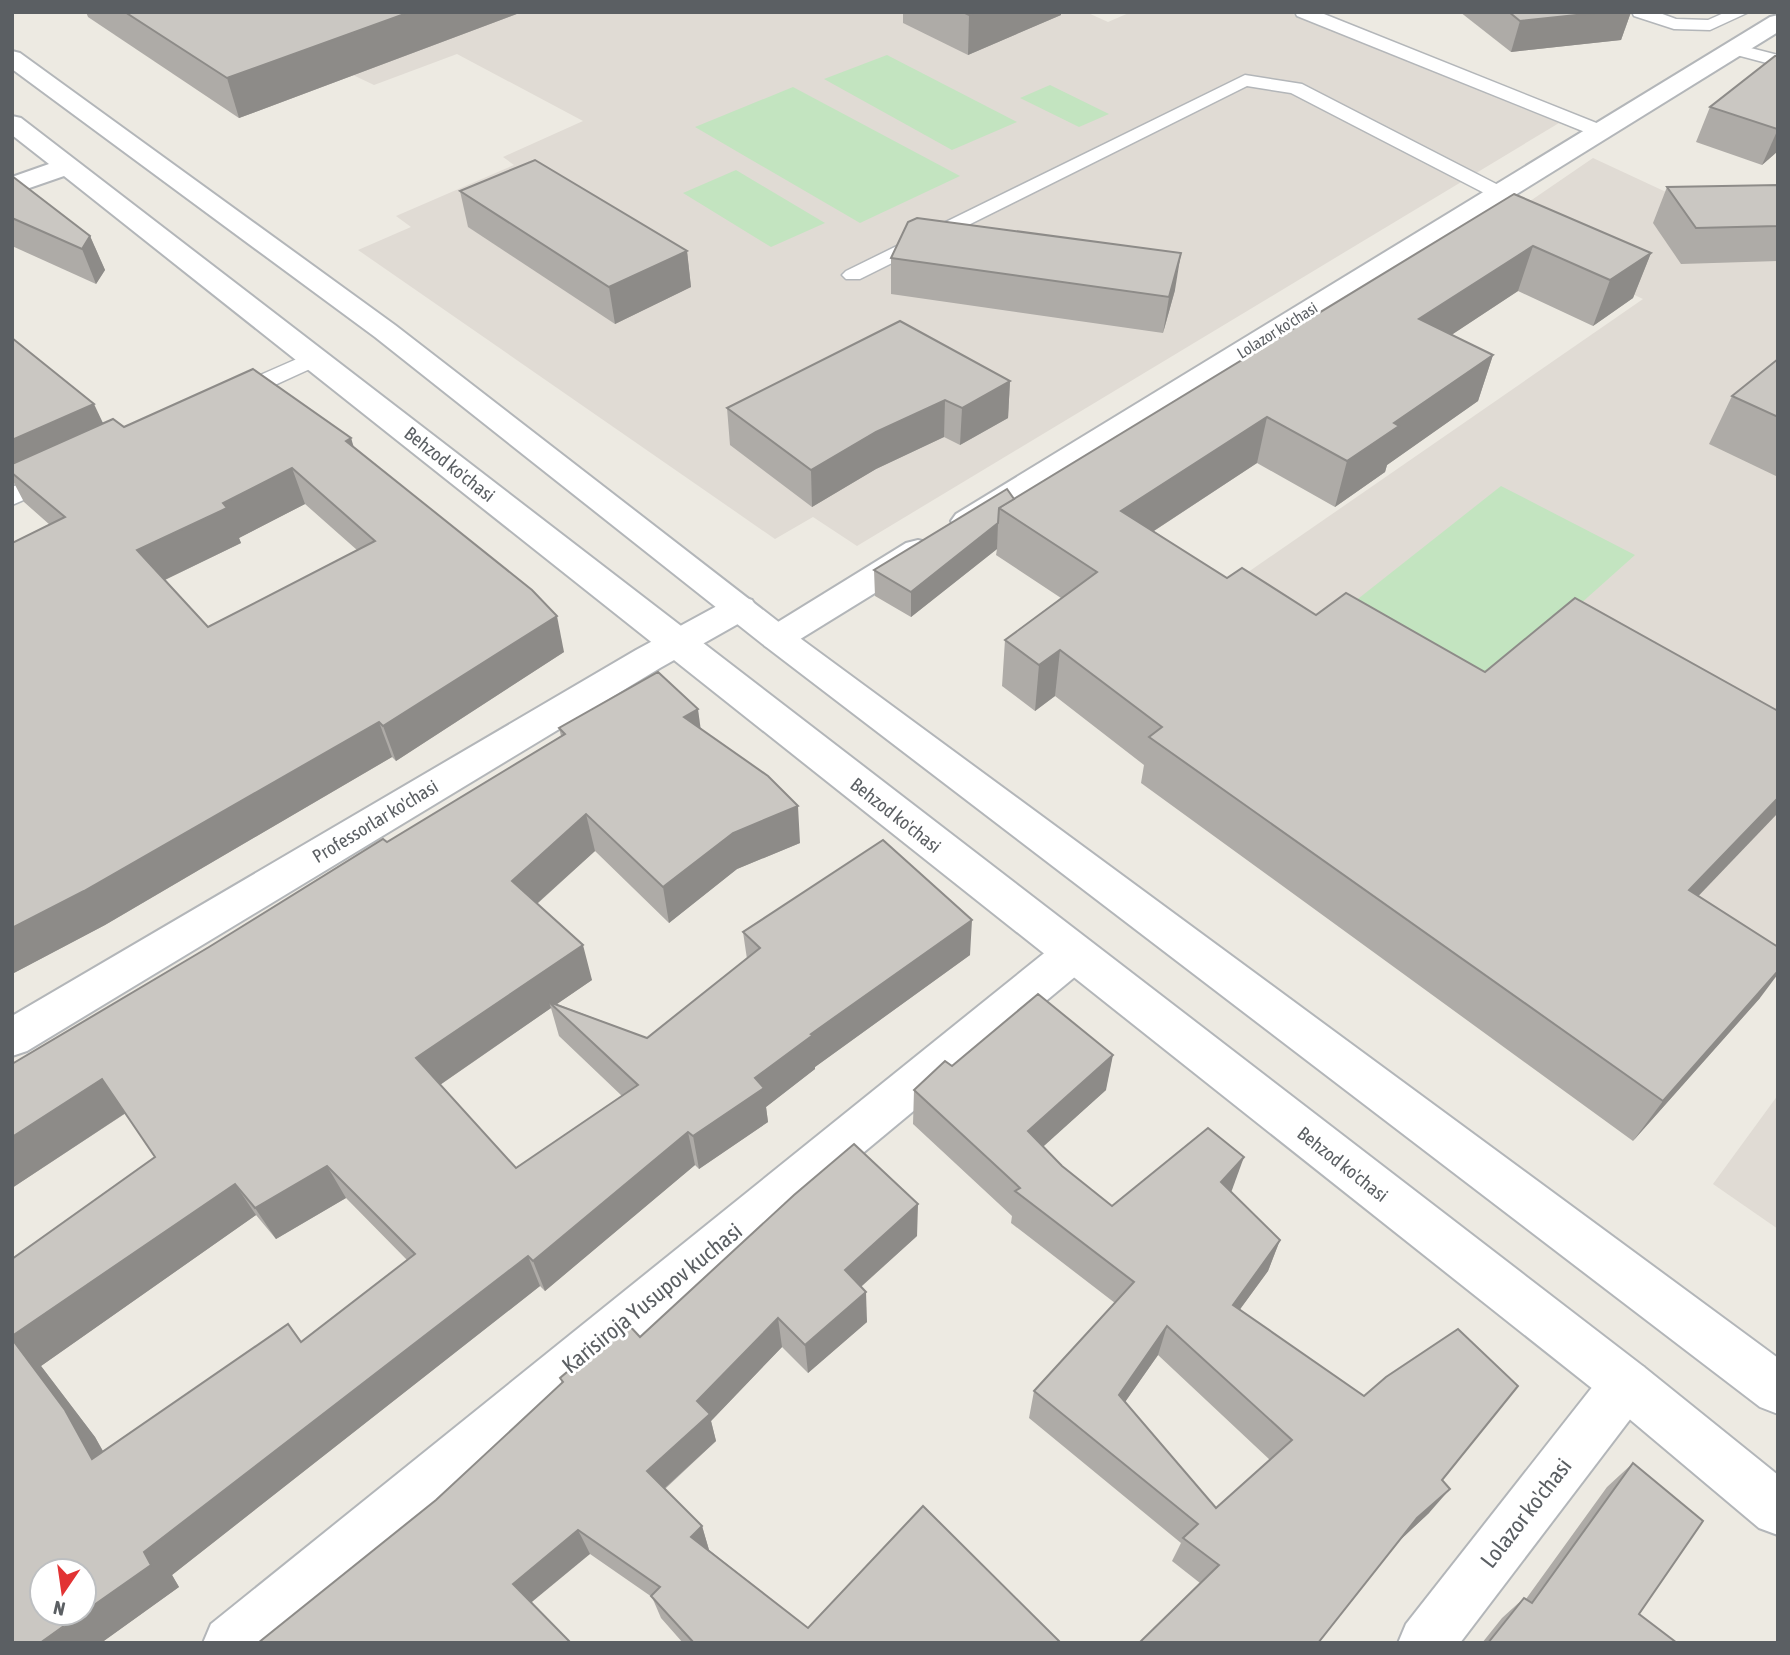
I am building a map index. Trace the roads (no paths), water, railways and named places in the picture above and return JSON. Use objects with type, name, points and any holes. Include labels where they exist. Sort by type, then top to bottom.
[{"type":"street","name":"Lolazor ko'chasi","points":[[777,638],[1778,22]]},
{"type":"street","points":[[12,58],[384,331],[777,638],[1778,1389]]},
{"type":"street","name":"Behzod ko'chasi","points":[[12,123],[1626,1384],[1778,1509]]},
{"type":"street","points":[[12,186],[67,166]]},
{"type":"street","name":"Professorlar ko'chasi","points":[[12,1038],[676,643],[740,608]]},
{"type":"street","name":"Karisiroja Yusupov kuchasi","points":[[230,1643],[1073,954]]},
{"type":"street","name":"Lolazor ko'chasi","points":[[1425,1643],[1626,1384]]},
{"type":"lane","points":[[1303,12],[1602,132]]},
{"type":"lane","points":[[1640,12],[1674,24],[1710,25],[1741,12]]},
{"type":"lane","points":[[1735,49],[1778,61]]},
{"type":"lane","points":[[853,275],[1245,80],[1297,88],[1499,193]]},
{"type":"lane","points":[[209,406],[315,358]]},
{"type":"lane","points":[[12,497],[74,469]]}]
